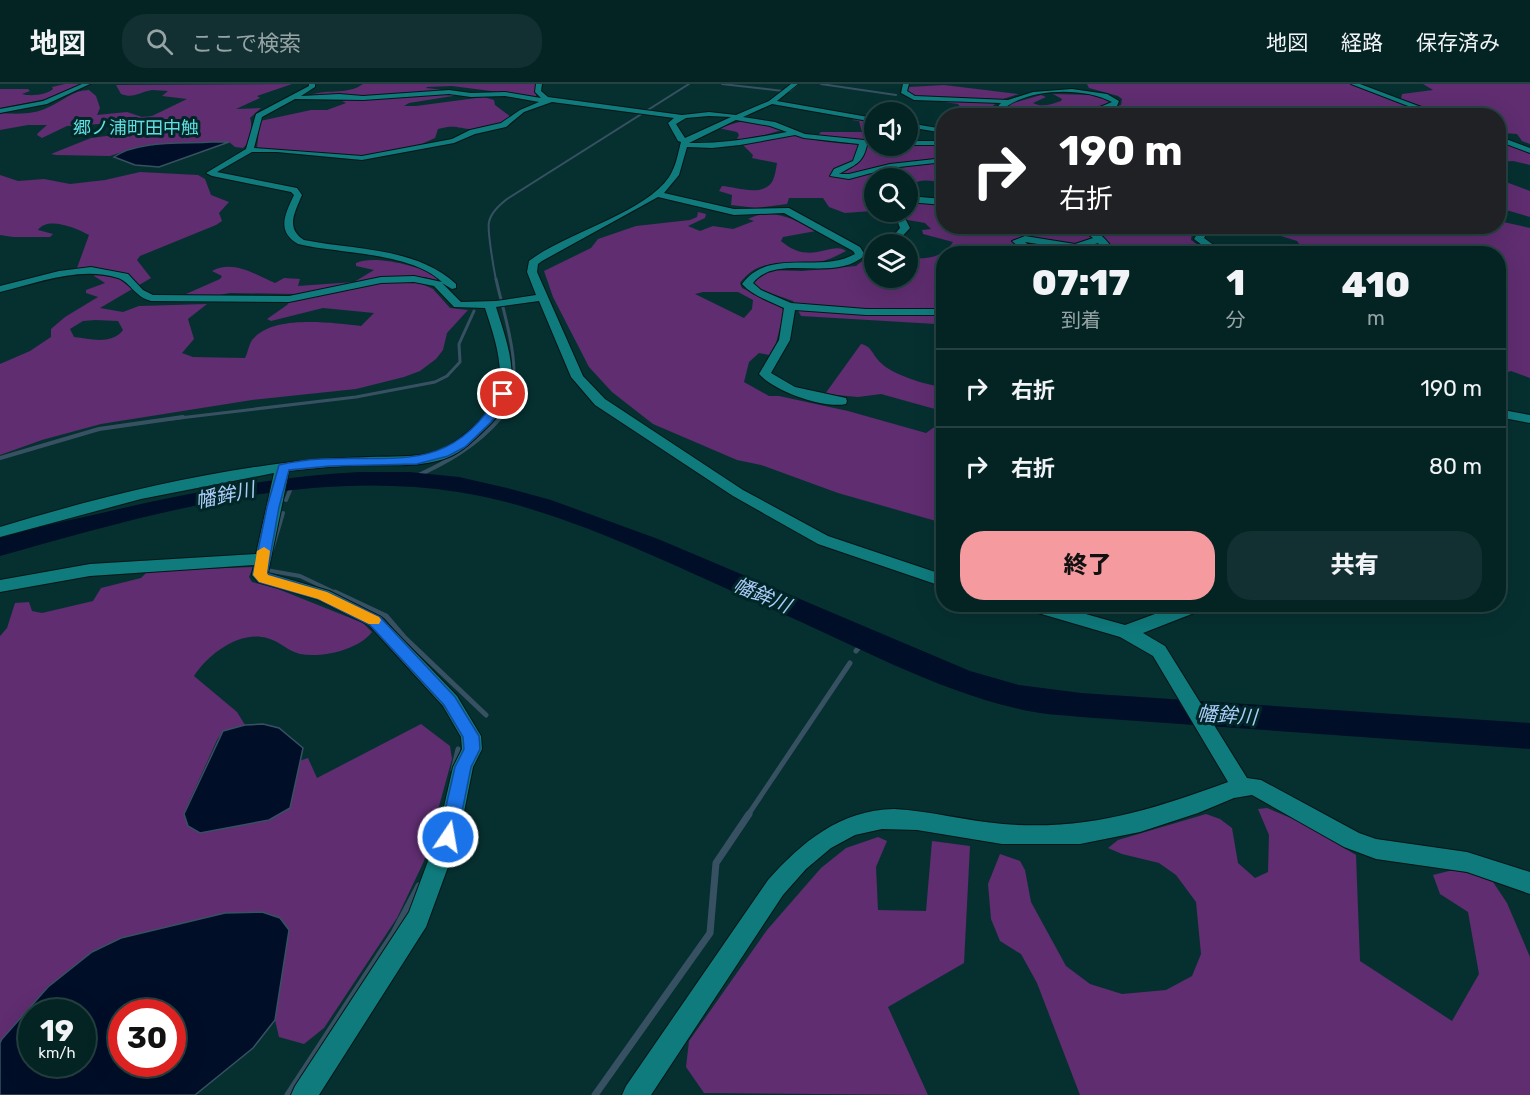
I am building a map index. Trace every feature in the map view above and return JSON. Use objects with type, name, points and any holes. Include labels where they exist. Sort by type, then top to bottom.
[{"type":"street","points":[[0,111],[45,103],[87,84]]},
{"type":"street","points":[[250,150],[259,116],[312,87],[312,84]]},
{"type":"street","points":[[539,84],[540,95],[548,101]]},
{"type":"street","points":[[795,84],[771,102],[686,143],[675,176],[657,194],[538,259],[533,263],[532,272],[577,377],[600,402],[738,493],[815,536],[936,578]]},
{"type":"street","points":[[906,84],[903,92],[914,98],[1005,101],[1034,94],[1086,92],[1108,96],[1116,100],[1114,105],[1105,108]]},
{"type":"street","points":[[1354,84],[1420,108]]},
{"type":"street","points":[[1024,88],[1034,94]]},
{"type":"street","points":[[290,99],[448,92],[471,95],[505,94],[683,117],[739,116],[814,138],[863,143],[858,162],[837,171],[834,176],[849,177],[890,165],[936,161]]},
{"type":"street","points":[[467,306],[448,280],[432,269],[397,260],[318,247],[293,238],[287,228],[298,195],[296,191],[210,173],[250,150],[277,150],[362,158],[454,141],[473,132],[503,125],[522,111],[548,101]]},
{"type":"street","points":[[998,108],[1005,101]]},
{"type":"street","points":[[771,102],[864,118]]},
{"type":"street","points":[[683,117],[672,123],[681,140],[686,143],[740,143],[795,133]]},
{"type":"street","points":[[918,127],[936,130]]},
{"type":"street","points":[[1506,141],[1530,151]]},
{"type":"street","points":[[918,143],[936,142]]},
{"type":"street","points":[[657,194],[734,212],[786,210],[832,235],[859,253],[864,253]]},
{"type":"street","points":[[918,200],[936,201]]},
{"type":"street","points":[[1093,234],[1106,246]]},
{"type":"street","points":[[1202,234],[1199,239],[1209,246]]},
{"type":"street","points":[[1024,246],[1017,241],[1025,239],[1070,246]]},
{"type":"street","points":[[1080,246],[1100,239]]},
{"type":"street","points":[[859,253],[857,258],[846,262],[815,266],[761,268],[750,277],[747,284],[749,288],[789,306],[866,312],[936,312]]},
{"type":"street","points":[[0,289],[59,274],[91,270],[124,276],[139,292],[152,298],[288,299],[381,280],[414,279],[438,284],[453,302],[467,306],[493,305],[541,297]]},
{"type":"street","points":[[0,532],[97,504],[202,481],[330,462],[417,460],[444,454],[461,444],[493,413],[503,394],[506,379],[493,305]]},
{"type":"street","points":[[789,306],[790,314],[782,344],[776,358],[766,367],[765,374],[779,384],[803,394],[841,401]]},
{"type":"street","points":[[1506,414],[1530,419]]},
{"type":"street","points":[[283,469],[274,501],[260,575],[264,579],[322,595],[375,621],[450,701],[471,736],[472,749],[463,767],[448,837],[418,919],[304,1095]]},
{"type":"street","points":[[0,586],[90,570],[262,559]]},
{"type":"street","points":[[1055,612],[1126,632],[1159,651],[1241,786]]},
{"type":"street","points":[[1126,632],[1180,612]]},
{"type":"street","points":[[635,1095],[761,908],[794,866],[836,833],[863,822],[902,819],[999,834],[1044,836],[1082,833],[1126,825],[1201,803],[1241,786],[1254,786],[1352,840],[1376,849],[1467,862],[1530,883]]},
{"type":"shaded area","points":[[65,84],[80,84],[46,99],[0,108],[0,89],[28,89],[30,91],[22,94],[35,95]]},
{"type":"shaded area","points":[[292,84],[257,96],[260,98],[236,109],[261,108],[250,118],[251,134],[243,148],[235,147],[229,142],[211,142],[141,146],[110,156],[56,155],[51,154],[91,138],[114,135],[115,129],[111,125],[115,123],[67,126],[42,138],[37,135],[47,125],[28,125],[0,130],[0,113],[19,114],[43,110],[83,90],[89,90],[96,96],[100,108],[97,115],[127,112],[142,117],[152,116],[187,99],[162,96],[168,91],[156,90],[126,95],[121,94],[116,85]]},
{"type":"shaded area","points":[[363,84],[536,84],[536,97],[452,86],[427,87],[453,91],[459,95],[409,103],[404,106],[484,97],[494,100],[495,105],[511,117],[483,128],[438,129],[435,138],[415,147],[361,158],[257,148],[260,121],[311,110],[327,110],[346,103],[342,101],[346,100],[308,96],[321,92],[350,90]]},
{"type":"shaded area","points":[[1087,84],[1351,84],[1418,108],[1112,108],[1121,105],[1122,99],[1089,88]]},
{"type":"shaded area","points":[[1423,84],[1530,84],[1530,144],[1522,141],[1517,134],[1506,133],[1506,108],[1427,108],[1401,99],[1402,94],[1433,90]]},
{"type":"shaded area","points":[[944,85],[1019,94],[989,100],[995,104],[991,108],[961,108],[958,104],[925,99],[906,93],[909,87]]},
{"type":"shaded area","points":[[1053,94],[1096,95],[1113,103],[1101,108],[1022,108],[1006,105],[1041,95],[1046,97],[1033,103],[1051,104],[1062,99]]},
{"type":"shaded area","points":[[864,119],[864,140],[818,135],[821,132],[862,132],[859,121],[852,120]]},
{"type":"shaded area","points":[[743,121],[782,130],[743,141],[737,139],[739,135],[737,132],[718,128]]},
{"type":"shaded area","points":[[793,135],[831,142],[864,144],[864,156],[918,156],[918,144],[936,144],[936,181],[918,182],[918,168],[864,168],[864,212],[845,213],[829,207],[823,198],[789,198],[787,204],[756,208],[731,205],[732,195],[719,191],[722,186],[748,190],[762,189],[768,187],[774,178],[777,163],[752,158],[753,155],[742,144]]},
{"type":"shaded area","points":[[1506,143],[1530,154],[1530,165],[1506,162]]},
{"type":"shaded area","points":[[140,172],[198,175],[205,179],[211,195],[229,202],[219,213],[222,221],[216,225],[140,256],[137,260],[151,278],[100,308],[123,312],[139,306],[207,304],[188,319],[194,339],[182,353],[193,357],[245,358],[251,342],[265,330],[305,322],[361,326],[374,313],[323,308],[271,321],[267,319],[287,305],[296,294],[230,293],[209,297],[186,294],[220,279],[222,276],[212,271],[220,268],[236,267],[275,283],[284,278],[300,279],[298,286],[354,282],[374,270],[356,266],[356,263],[364,261],[398,263],[422,269],[440,277],[436,280],[425,277],[418,282],[433,289],[450,308],[468,310],[447,333],[443,350],[436,359],[420,371],[404,377],[356,389],[252,400],[101,424],[42,440],[0,455],[0,364],[30,351],[51,337],[51,329],[65,317],[98,297],[86,293],[86,290],[105,283],[94,276],[96,269],[77,268],[89,235],[83,232],[62,225],[48,224],[38,230],[53,234],[50,237],[0,235],[0,175],[18,181],[44,179],[70,184],[105,180]],"holes":[[[83,321],[118,321],[123,330],[113,338],[94,340],[74,337],[70,329]]]},
{"type":"shaded area","points":[[1506,182],[1530,191],[1530,217],[1506,210]]},
{"type":"shaded area","points":[[918,200],[936,202],[936,234],[1192,234],[1191,240],[1199,246],[950,246],[953,242],[923,234],[922,230],[931,229],[925,223],[918,222]]},
{"type":"shaded area","points":[[698,212],[706,214],[705,218],[688,226],[700,231],[713,226],[733,229],[754,221],[748,219],[774,214],[799,222],[816,231],[783,237],[781,241],[792,248],[811,253],[834,248],[846,251],[819,262],[776,264],[757,268],[740,283],[742,288],[781,306],[784,312],[776,343],[769,355],[759,353],[749,362],[744,382],[769,396],[779,396],[848,411],[926,433],[936,426],[936,521],[838,493],[761,465],[737,460],[653,424],[612,392],[589,367],[553,297],[544,271],[591,248],[598,239],[636,226],[690,220],[697,217]],"holes":[[[738,292],[753,300],[752,309],[744,318],[695,294]]]},
{"type":"shaded area","points":[[1506,223],[1530,228],[1530,378],[1511,371],[1506,373],[1506,246],[1299,246],[1297,241],[1275,234],[1506,234]]},
{"type":"shaded area","points":[[936,256],[936,324],[801,316],[793,301],[761,290],[753,284],[756,278],[771,270],[802,271],[856,266],[864,260],[864,288],[918,288],[918,258]]},
{"type":"shaded area","points":[[861,344],[868,347],[881,363],[893,372],[936,386],[936,409],[881,394],[858,397],[825,394]]},
{"type":"shaded area","points":[[253,567],[249,577],[252,582],[278,589],[363,623],[372,632],[358,644],[349,648],[319,655],[300,654],[267,638],[246,637],[216,652],[200,668],[194,676],[237,712],[245,725],[223,731],[217,740],[184,813],[188,826],[290,808],[299,761],[308,758],[317,778],[421,724],[450,746],[452,759],[424,861],[397,918],[324,1028],[304,1044],[279,1037],[275,1020],[289,930],[225,913],[121,938],[92,952],[48,987],[38,999],[18,999],[18,1022],[0,1043],[0,636],[7,628],[15,603],[29,602],[32,611],[42,613],[93,601],[101,588],[141,578],[148,571]]},
{"type":"shaded area","points":[[1267,808],[1298,821],[1356,855],[1360,961],[1452,1021],[1479,974],[1468,912],[1440,894],[1433,875],[1453,870],[1477,875],[1493,882],[1507,903],[1530,957],[1530,1095],[1080,1095],[1037,983],[1021,954],[1000,941],[991,919],[988,884],[1000,854],[1020,861],[1025,870],[1031,902],[1066,966],[1090,984],[1122,994],[1166,990],[1192,976],[1201,954],[1196,902],[1176,875],[1159,863],[1122,854],[1108,848],[1118,840],[1206,814],[1220,819],[1232,828],[1238,863],[1255,878],[1268,872],[1269,835],[1258,809]]},
{"type":"shaded area","points":[[878,837],[887,841],[876,867],[878,910],[926,911],[932,841],[970,846],[964,963],[888,1007],[928,1095],[704,1093],[686,1067],[689,1041],[767,930],[821,868],[846,848]]},
{"type":"water","points":[[229,142],[159,167],[135,165],[114,157],[148,145]]},
{"type":"water","points":[[263,724],[279,728],[303,748],[290,808],[269,820],[200,833],[188,826],[184,814],[223,731],[245,725]]},
{"type":"water","points":[[262,912],[280,918],[289,930],[275,1020],[253,1048],[195,1095],[0,1095],[0,1043],[18,1021],[18,1077],[96,1077],[96,999],[37,999],[48,987],[92,952],[121,938],[225,913]]},
{"type":"waterway","points":[[496,280],[489,222],[499,206],[689,84]]},
{"type":"waterway","points":[[722,84],[783,91]]},
{"type":"waterway","points":[[790,91],[798,84]]},
{"type":"waterway","points":[[821,84],[896,95]]},
{"type":"waterway","points":[[496,279],[509,331],[514,369],[509,404],[500,419]]},
{"type":"waterway","points":[[171,419],[356,397],[435,382],[447,376],[460,362],[459,344],[474,311]]},
{"type":"waterway","points":[[0,458],[99,429],[183,417]]},
{"type":"waterway","points":[[410,479],[471,445],[501,417]]},
{"type":"waterway","name":"幡鉾川","points":[[0,547],[41,535],[207,497],[308,482],[359,479],[409,480],[459,485],[507,495],[614,531],[959,679],[1019,697],[1081,705],[1530,736]]},
{"type":"waterway","points":[[286,500],[293,483]]},
{"type":"waterway","points":[[272,550],[283,513]]},
{"type":"waterway","points":[[267,566],[266,570],[300,576],[338,594]]},
{"type":"waterway","points":[[335,592],[386,616],[404,637],[486,715]]},
{"type":"waterway","points":[[856,651],[866,638]]},
{"type":"waterway","points":[[748,815],[850,663]]},
{"type":"waterway","points":[[453,770],[458,749]]},
{"type":"waterway","points":[[595,1095],[710,933],[716,863],[749,814]]},
{"type":"waterway","points":[[288,1095],[394,933],[419,886]]},
{"type":"slow traffic","points":[[264,551],[260,575],[264,579],[298,586],[374,620]]},
{"type":"district","name":"郷ノ浦町田中触","points":[[136,128]]},
{"type":"route","points":[[448,837],[463,767],[472,749],[471,736],[450,701],[375,621],[322,595],[298,586],[264,579],[260,575],[273,507],[284,467],[330,462],[417,460],[444,454],[461,444],[487,420],[499,405],[503,394]]}]
